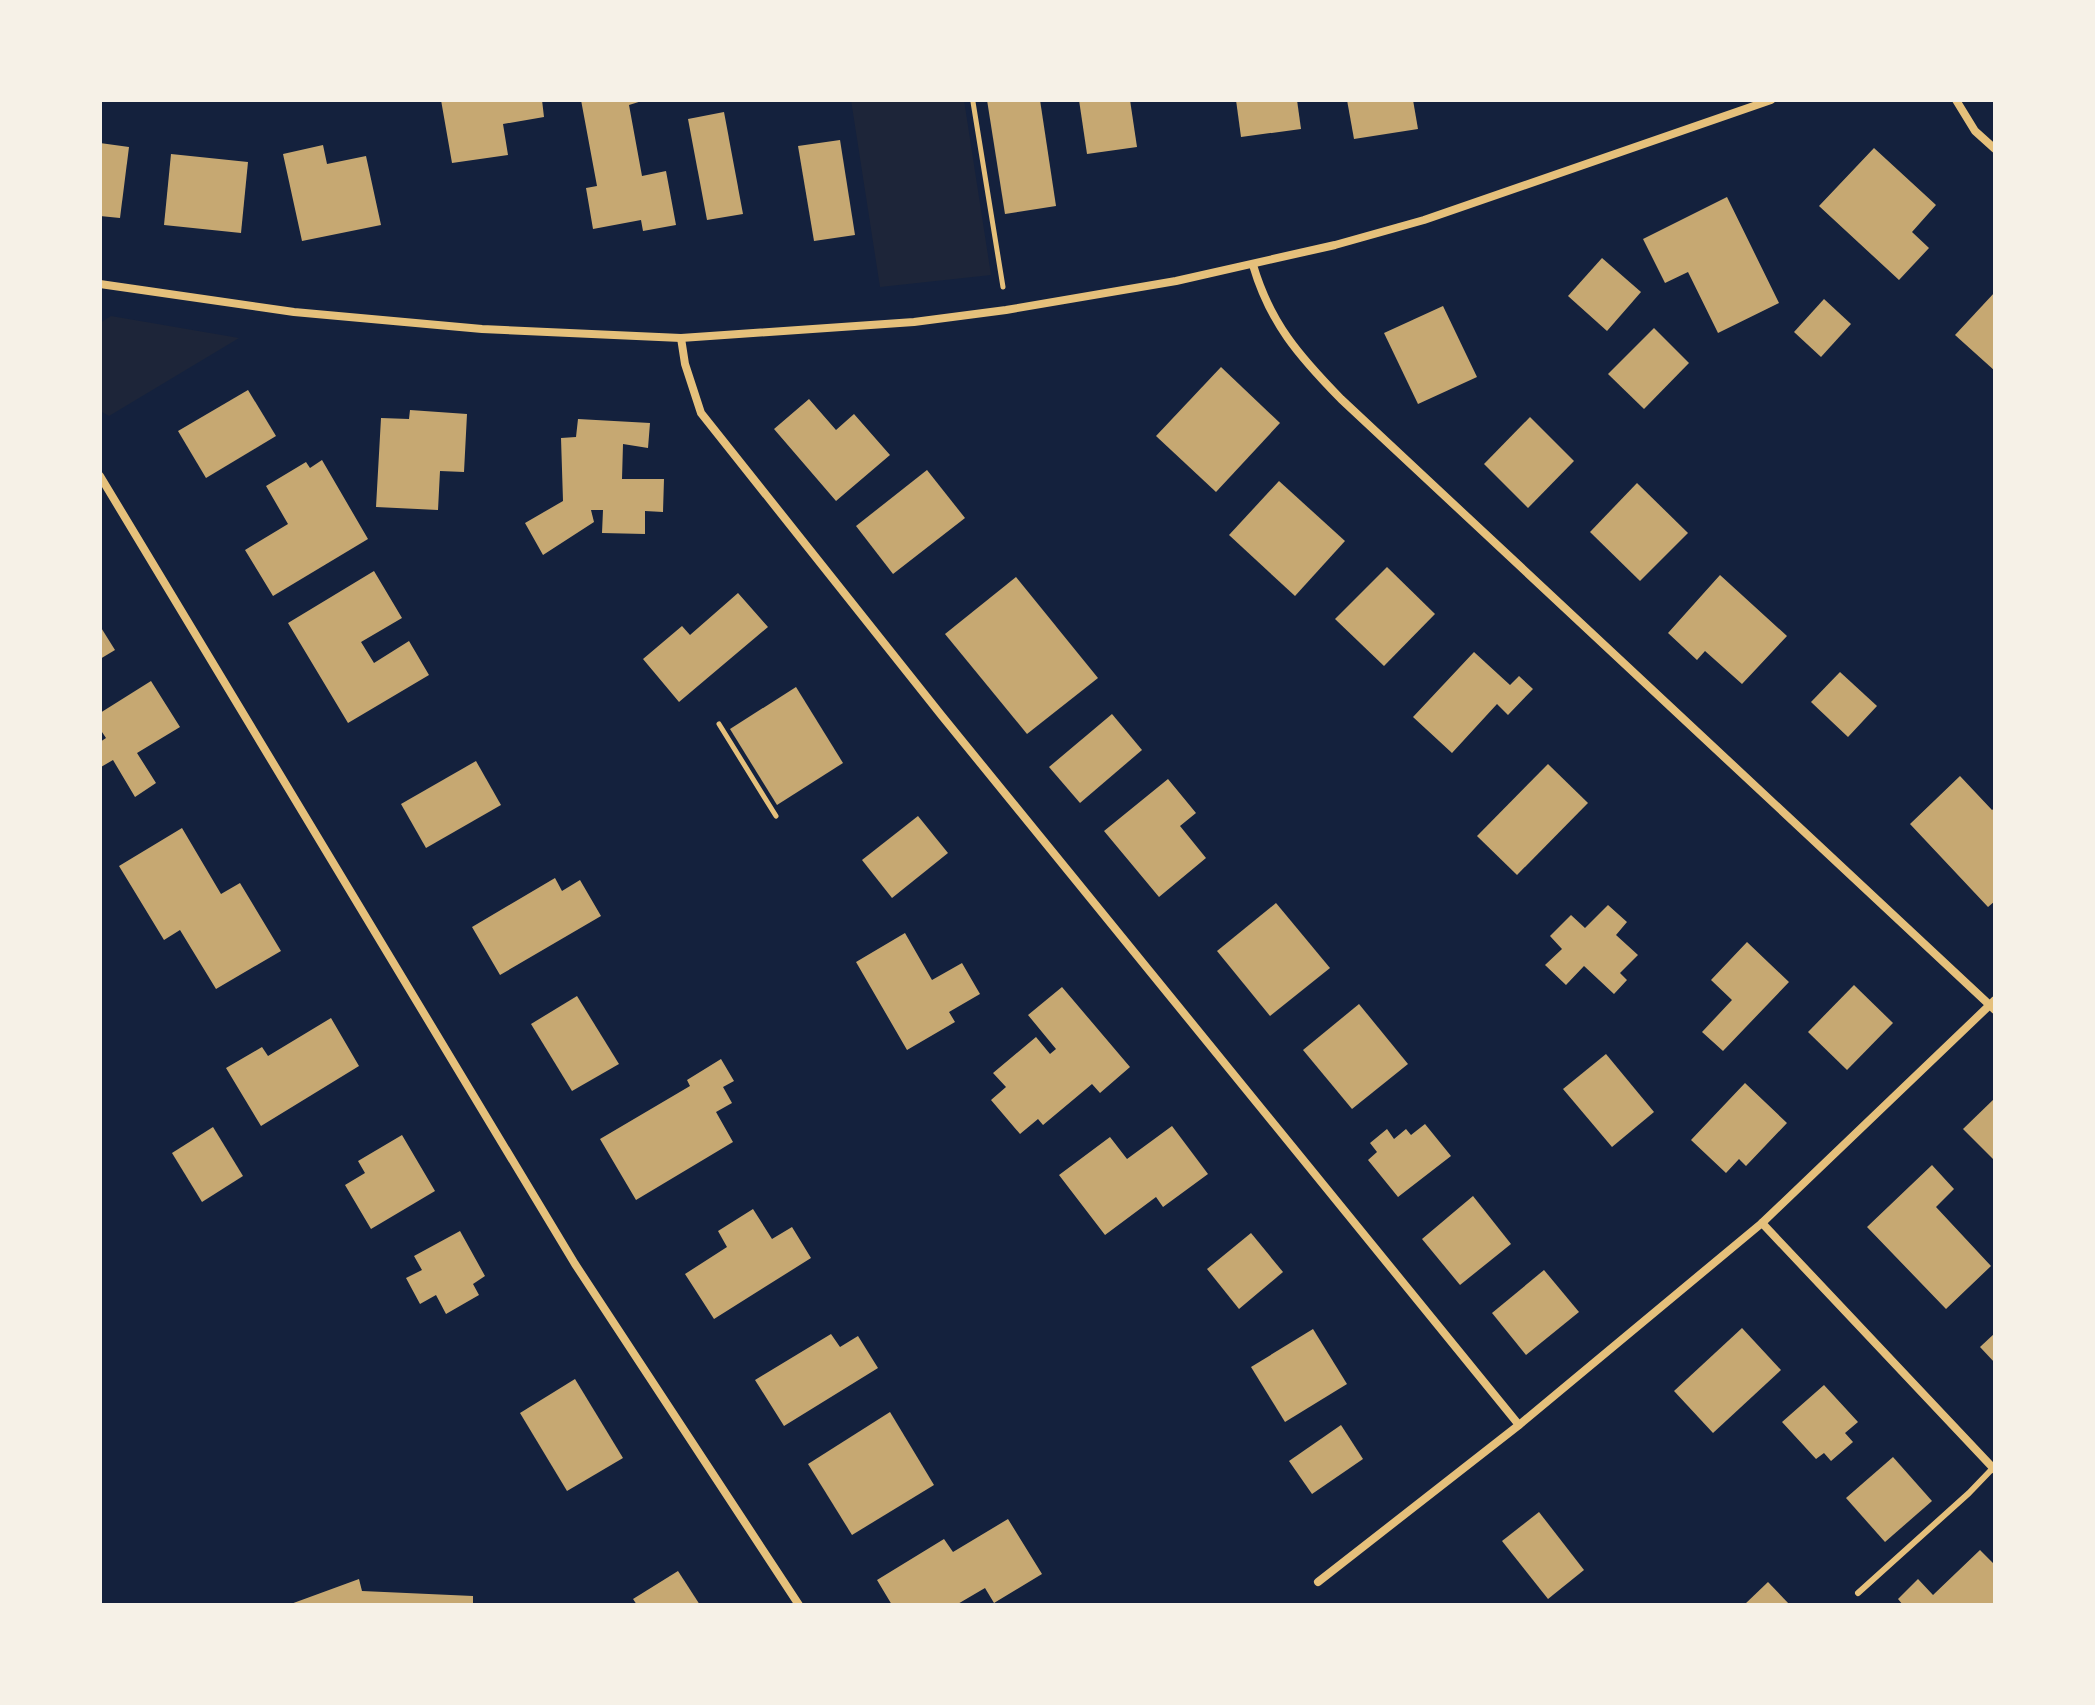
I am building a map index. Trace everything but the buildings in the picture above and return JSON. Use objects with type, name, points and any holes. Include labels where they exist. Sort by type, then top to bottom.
[{"type":"street","points":[[100,284],[294,312],[482,329],[681,338],[914,322],[1146,286],[1253,265],[1424,220],[1771,100]]},
{"type":"street","points":[[1956,100],[1975,131],[1995,149]]},
{"type":"street","points":[[1253,265],[1276,324],[1300,357],[1341,399],[1993,1005],[1762,1223],[1519,1425],[1318,1582]]},
{"type":"street","points":[[681,338],[685,364],[701,413],[952,729],[1519,1425]]},
{"type":"street","points":[[100,476],[575,1264],[799,1605]]},
{"type":"street","points":[[1762,1223],[1994,1469]]},
{"type":"lane","points":[[1858,1593],[1994,1469]]},
{"type":"path","points":[[973,102],[999,265]]},
{"type":"path","points":[[719,724],[776,816]]},
{"type":"shaded area","points":[[851,100],[964,100],[991,275],[880,287]]},
{"type":"shaded area","points":[[111,316],[239,338],[109,416],[100,411],[100,323]]}]
